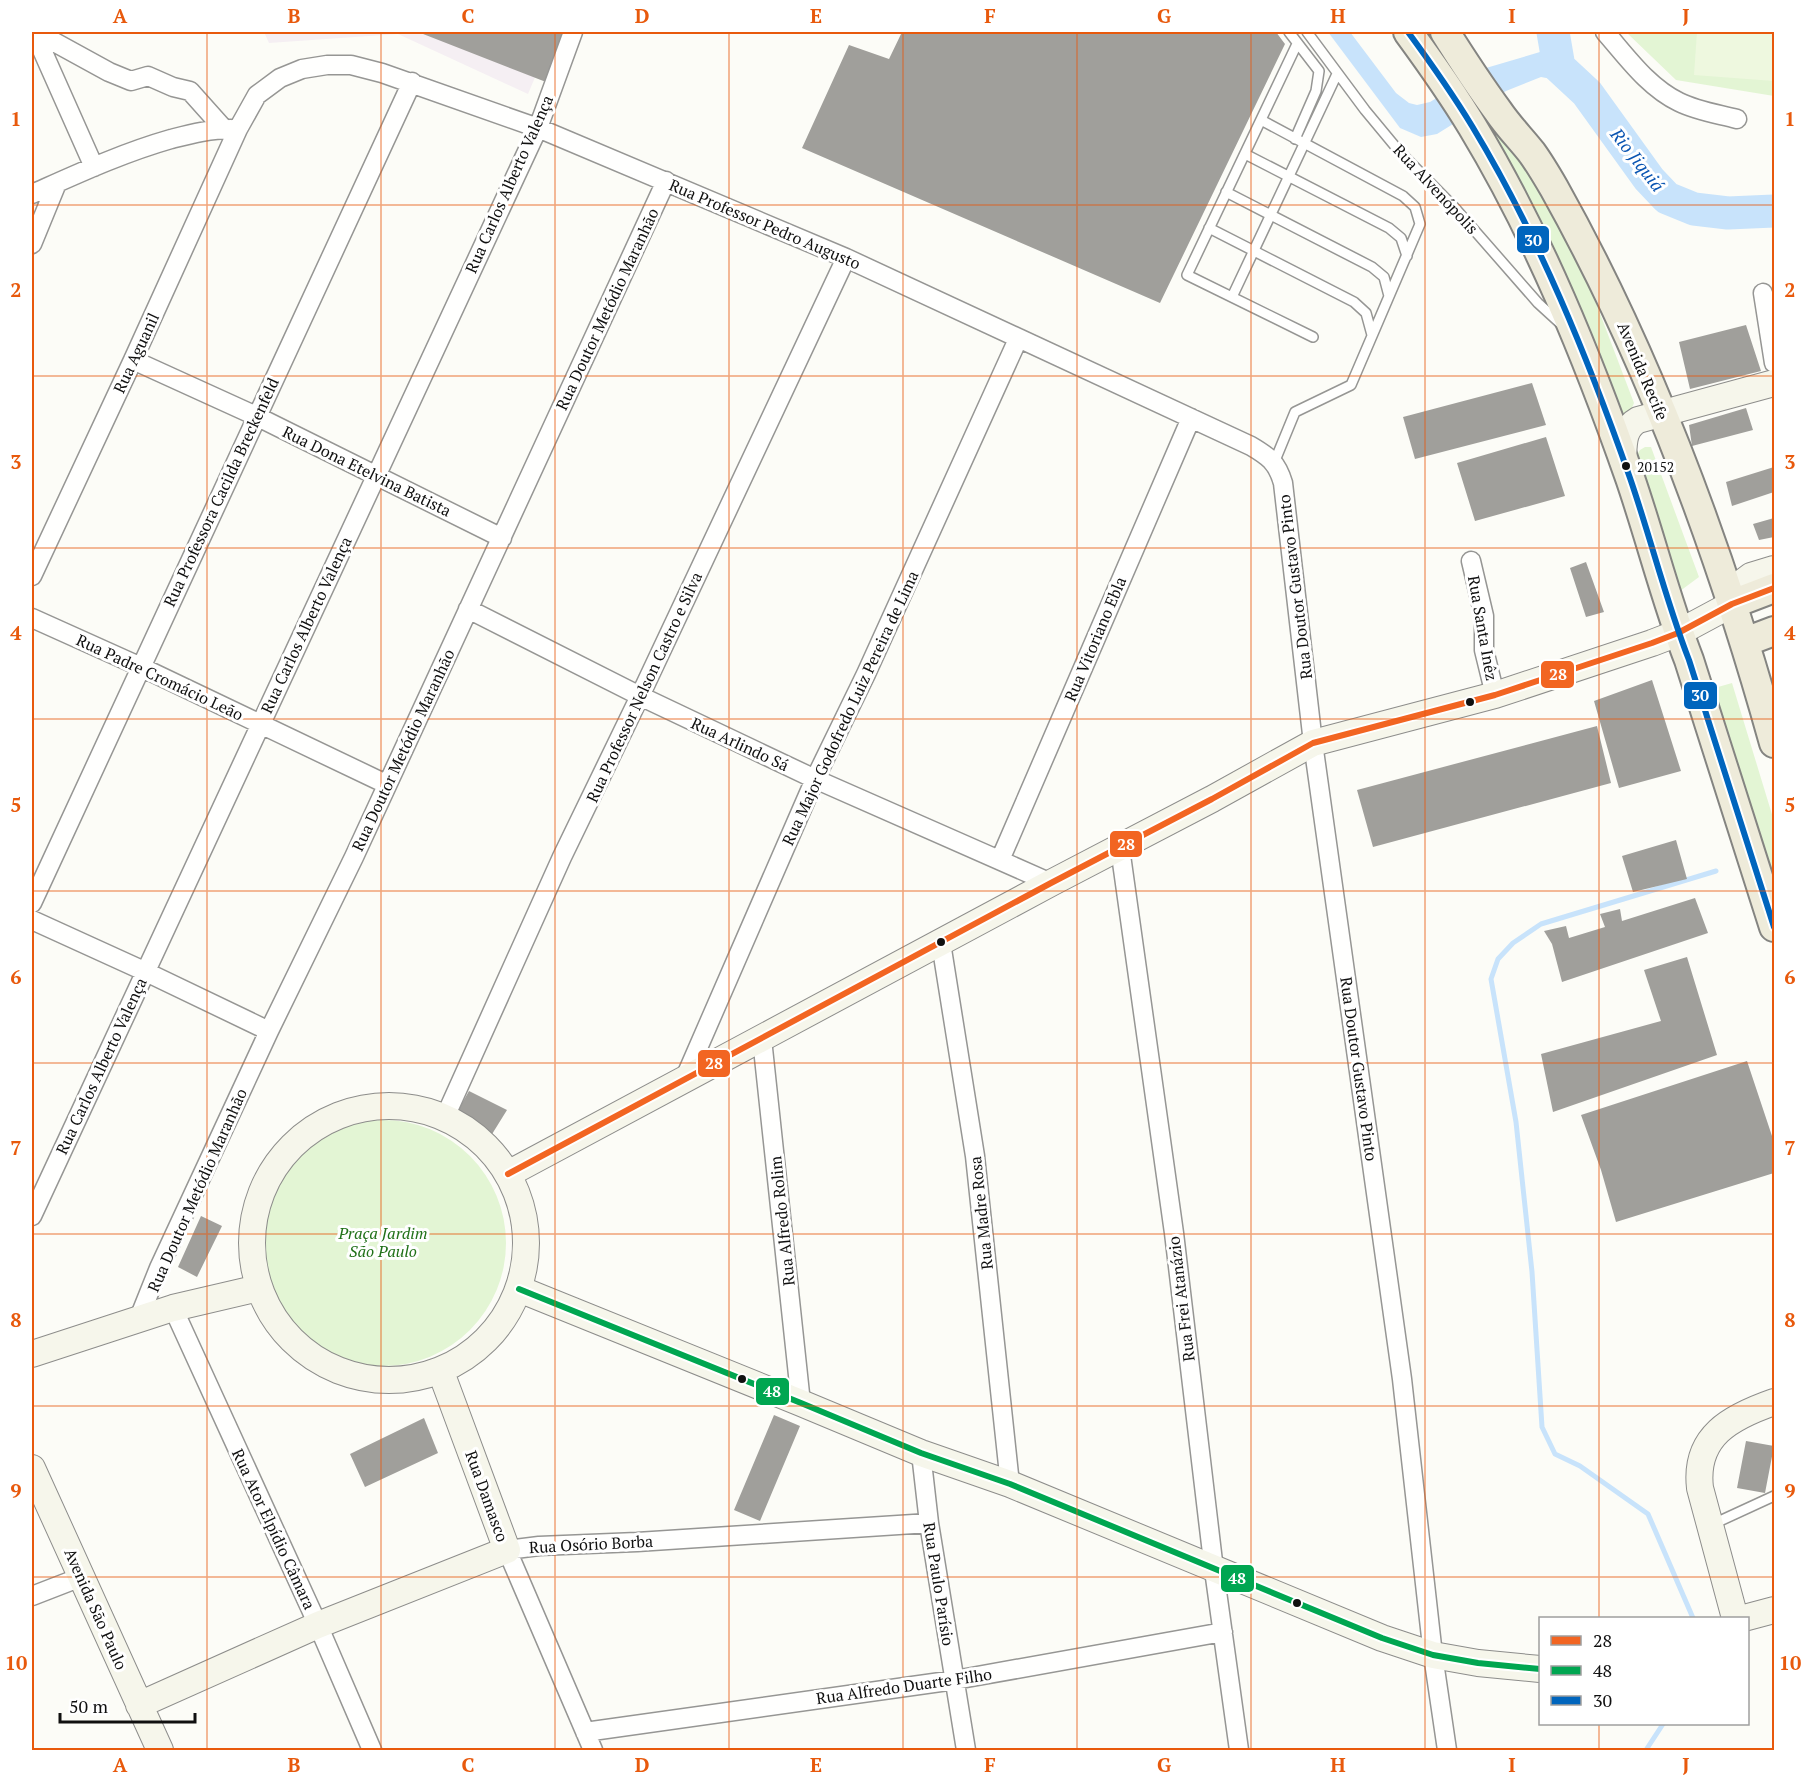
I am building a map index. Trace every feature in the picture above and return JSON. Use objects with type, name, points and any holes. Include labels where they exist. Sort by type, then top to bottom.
[{"type":"main road","name":"Avenida Recife","points":[[1408,32],[1499,113],[1533,155],[1553,187],[1622,321],[1694,494],[1744,642],[1774,743]]},
{"type":"main road","name":"Avenida Recife","points":[[1445,32],[1472,127],[1509,192],[1550,274],[1623,460],[1774,927]]},
{"type":"main road","points":[[1731,604],[1774,588]]},
{"type":"main road","points":[[1744,642],[1774,631]]},
{"type":"street","points":[[35,32],[109,72],[131,81],[148,76],[173,87],[190,91],[231,129]]},
{"type":"street","points":[[35,32],[94,167]]},
{"type":"street","name":"Rua Carlos Alberto Valença","points":[[32,1216],[537,128],[573,32]]},
{"type":"street","points":[[1609,34],[1651,83],[1667,96],[1703,111],[1737,119]]},
{"type":"street","name":"Rua Professor Pedro Augusto","points":[[231,129],[257,95],[280,78],[302,69],[351,64],[411,82],[537,128],[846,258],[1251,446],[1274,463],[1283,483]]},
{"type":"street","name":"Rua Professora Cacilda Breckenfeld","points":[[32,903],[411,82]]},
{"type":"street","points":[[32,194],[136,149],[196,132],[231,129]]},
{"type":"street","name":"Rua Aguanil","points":[[32,576],[133,360],[231,129]]},
{"type":"street","name":"Rua Doutor Metódio Maranhão","points":[[139,1318],[159,1268],[354,856],[666,181]]},
{"type":"street","points":[[32,244],[57,183]]},
{"type":"street","name":"Rua Professor Nelson Castro e Silva","points":[[445,1117],[562,856],[640,696],[846,258]]},
{"type":"street","points":[[1763,293],[1774,363]]},
{"type":"street","name":"Rua Major Godofredo Luiz Pereira de Lima","points":[[684,1080],[815,779],[866,674],[1018,339]]},
{"type":"street","name":"Rua Dona Etelvina Batista","points":[[133,360],[256,416],[502,538]]},
{"type":"street","points":[[1623,460],[1624,438],[1631,425],[1638,420],[1774,382]]},
{"type":"street","name":"Rua Vitoriano Ebla","points":[[1000,860],[1191,418]]},
{"type":"street","name":"Rua Doutor Gustavo Pinto","points":[[1283,483],[1312,743],[1400,1368],[1433,1655],[1447,1750]]},
{"type":"street","name":"Rua Santa Inêz","points":[[1471,561],[1484,616],[1484,650],[1496,695]]},
{"type":"street","points":[[508,1174],[1120,848],[1312,743],[1496,695],[1678,633],[1731,604],[1743,582],[1751,576],[1774,569]]},
{"type":"street","name":"Rua Arlindo Sá","points":[[468,609],[640,696],[815,779],[1051,883]]},
{"type":"street","name":"Rua Padre Cromácio Leão","points":[[32,618],[141,667],[386,784]]},
{"type":"street","name":"Rua Frei Atanázio","points":[[1120,848],[1173,1233],[1214,1570],[1239,1750]]},
{"type":"street","points":[[32,920],[270,1031]]},
{"type":"street","name":"Rua Madre Rosa","points":[[941,943],[975,1156],[1010,1484]]},
{"type":"street","name":"Rua Alfredo Rolim","points":[[762,1039],[801,1403]]},
{"type":"street","points":[[411,1106],[445,1117],[463,1126],[495,1154],[508,1174],[524,1214],[526,1257],[519,1289],[497,1328],[462,1361],[441,1372],[403,1380],[361,1377],[323,1364],[290,1339],[267,1305],[259,1288],[251,1245],[254,1214],[264,1185],[275,1165],[291,1146],[323,1123],[362,1108],[411,1106]]},
{"type":"street","points":[[32,1354],[173,1308],[259,1288]]},
{"type":"street","points":[[519,1289],[921,1453],[1010,1484],[1382,1638],[1433,1655],[1478,1663],[1539,1669]]},
{"type":"street","name":"Rua Ator Elpídio Câmara","points":[[173,1308],[318,1625],[372,1750]]},
{"type":"street","name":"Rua Damasco","points":[[441,1372],[507,1550],[593,1750]]},
{"type":"street","points":[[1735,1617],[1700,1488],[1698,1472],[1712,1436],[1729,1422],[1753,1409],[1774,1402]]},
{"type":"street","name":"Rua Paulo Parísio","points":[[921,1453],[929,1523],[966,1750]]},
{"type":"street","name":"Avenida São Paulo","points":[[32,1468],[160,1750]]},
{"type":"street","name":"Rua Osório Borba","points":[[139,1705],[318,1625],[507,1550],[539,1545],[637,1542],[929,1523]]},
{"type":"street","points":[[32,1596],[81,1577]]},
{"type":"street","points":[[1748,1617],[1774,1610]]},
{"type":"street","name":"Rua Alfredo Duarte Filho","points":[[585,1732],[955,1680],[1223,1632]]},
{"type":"lane","points":[[1232,297],[1288,176],[1316,91],[1319,70],[1288,32]]},
{"type":"lane","name":"Rua Alvenópolis","points":[[1307,32],[1337,74],[1413,166],[1539,303],[1576,338]]},
{"type":"lane","points":[[1298,44],[1187,275],[1313,337]]},
{"type":"lane","points":[[1299,141],[1337,74]]},
{"type":"lane","points":[[1261,120],[1403,196],[1415,207],[1420,224],[1351,385],[1295,412],[1274,463]]},
{"type":"lane","points":[[1245,154],[1389,228],[1401,238],[1407,256]]},
{"type":"lane","points":[[1226,192],[1372,267],[1384,277],[1389,296]]},
{"type":"lane","points":[[1209,228],[1354,302],[1366,313],[1372,336]]},
{"type":"lane","points":[[1710,1526],[1774,1496]]},
{"type":"shaded area","points":[[264,32],[554,32],[528,94],[398,34],[269,43]]},
{"type":"green space","points":[[1422,32],[1436,32],[1552,200],[1596,303],[1634,403],[1628,412],[1620,415]]},
{"type":"green space","points":[[1626,32],[1774,32],[1774,96],[1676,80]]},
{"type":"green space","points":[[1697,32],[1774,32],[1774,81],[1694,75]]},
{"type":"green space","points":[[1645,447],[1651,447],[1699,577],[1676,594],[1635,457]]},
{"type":"green space","points":[[1732,683],[1774,821],[1774,895],[1711,689]]},
{"type":"green space","name":"Praça Jardim São Paulo","points":[[383,1120],[407,1122],[430,1129],[441,1134],[470,1156],[492,1185],[497,1196],[504,1219],[506,1243],[504,1267],[497,1290],[492,1301],[470,1330],[441,1352],[430,1357],[407,1364],[383,1366],[359,1364],[336,1357],[325,1352],[296,1330],[274,1301],[269,1290],[262,1267],[260,1243],[262,1219],[269,1196],[274,1185],[296,1156],[325,1134],[336,1129],[359,1122]]},
{"type":"water","points":[[1328,32],[1350,32],[1396,93],[1409,103],[1417,105],[1430,102],[1486,68],[1550,49],[1559,67],[1562,81],[1541,77],[1506,91],[1437,134],[1421,137],[1400,128]]},
{"type":"building","points":[[418,32],[565,32],[546,82]]},
{"type":"building","points":[[902,32],[1276,32],[1285,44],[1160,303],[802,148],[849,45],[889,59]]},
{"type":"building","points":[[1746,325],[1761,371],[1690,389],[1679,342]]},
{"type":"building","points":[[1532,383],[1546,425],[1415,459],[1403,417]]},
{"type":"building","points":[[1746,408],[1753,430],[1692,446],[1689,425]]},
{"type":"building","points":[[1546,437],[1565,496],[1475,521],[1457,463]]},
{"type":"building","points":[[1774,467],[1774,492],[1732,506],[1726,482]]},
{"type":"building","points":[[1774,518],[1774,537],[1759,540],[1753,524]]},
{"type":"building","points":[[1586,562],[1604,612],[1586,617],[1570,568]]},
{"type":"building","points":[[1652,680],[1681,771],[1619,788],[1594,701]]},
{"type":"building","points":[[1597,726],[1611,783],[1373,847],[1357,790]]},
{"type":"building","points":[[1676,840],[1687,879],[1633,892],[1622,856]]},
{"type":"building","points":[[1695,898],[1708,933],[1562,982],[1552,944],[1544,931],[1566,926],[1569,938],[1605,927],[1600,914],[1620,909],[1622,921]]},
{"type":"building","points":[[1687,957],[1717,1055],[1553,1112],[1541,1054],[1661,1021],[1644,970]]},
{"type":"building","points":[[1747,1061],[1774,1142],[1774,1173],[1616,1222],[1601,1170],[1581,1115]]},
{"type":"building","points":[[469,1091],[507,1110],[489,1139],[457,1112]]},
{"type":"building","points":[[201,1216],[222,1226],[197,1277],[178,1267]]},
{"type":"building","points":[[774,1415],[800,1426],[760,1521],[734,1510]]},
{"type":"building","points":[[424,1418],[438,1453],[365,1487],[350,1454]]},
{"type":"building","points":[[1746,1441],[1774,1446],[1765,1493],[1737,1488]]},
{"type":"waterway","name":"Rio Jiquiá","points":[[1553,32],[1559,67],[1587,93],[1649,179],[1667,198],[1694,209],[1728,213],[1774,211]]},
{"type":"waterway","points":[[1693,1617],[1648,1514],[1580,1466],[1555,1454],[1542,1427],[1532,1272],[1516,1122],[1491,979],[1498,959],[1513,943],[1541,924],[1716,871]]},
{"type":"waterway","points":[[1646,1750],[1662,1725]]},
{"type":"transit line","name":"30","points":[[1408,32],[1457,102],[1496,167],[1540,254],[1579,343],[1630,478],[1774,927]]},
{"type":"transit line","name":"28","points":[[508,1174],[1313,743],[1495,695],[1652,643],[1678,633],[1732,604],[1774,588]]},
{"type":"transit line","name":"48","points":[[519,1289],[921,1453],[1010,1484],[1382,1638],[1433,1655],[1478,1663],[1539,1669]]},
{"type":"place","name":"20152","points":[[1626,466]]}]
